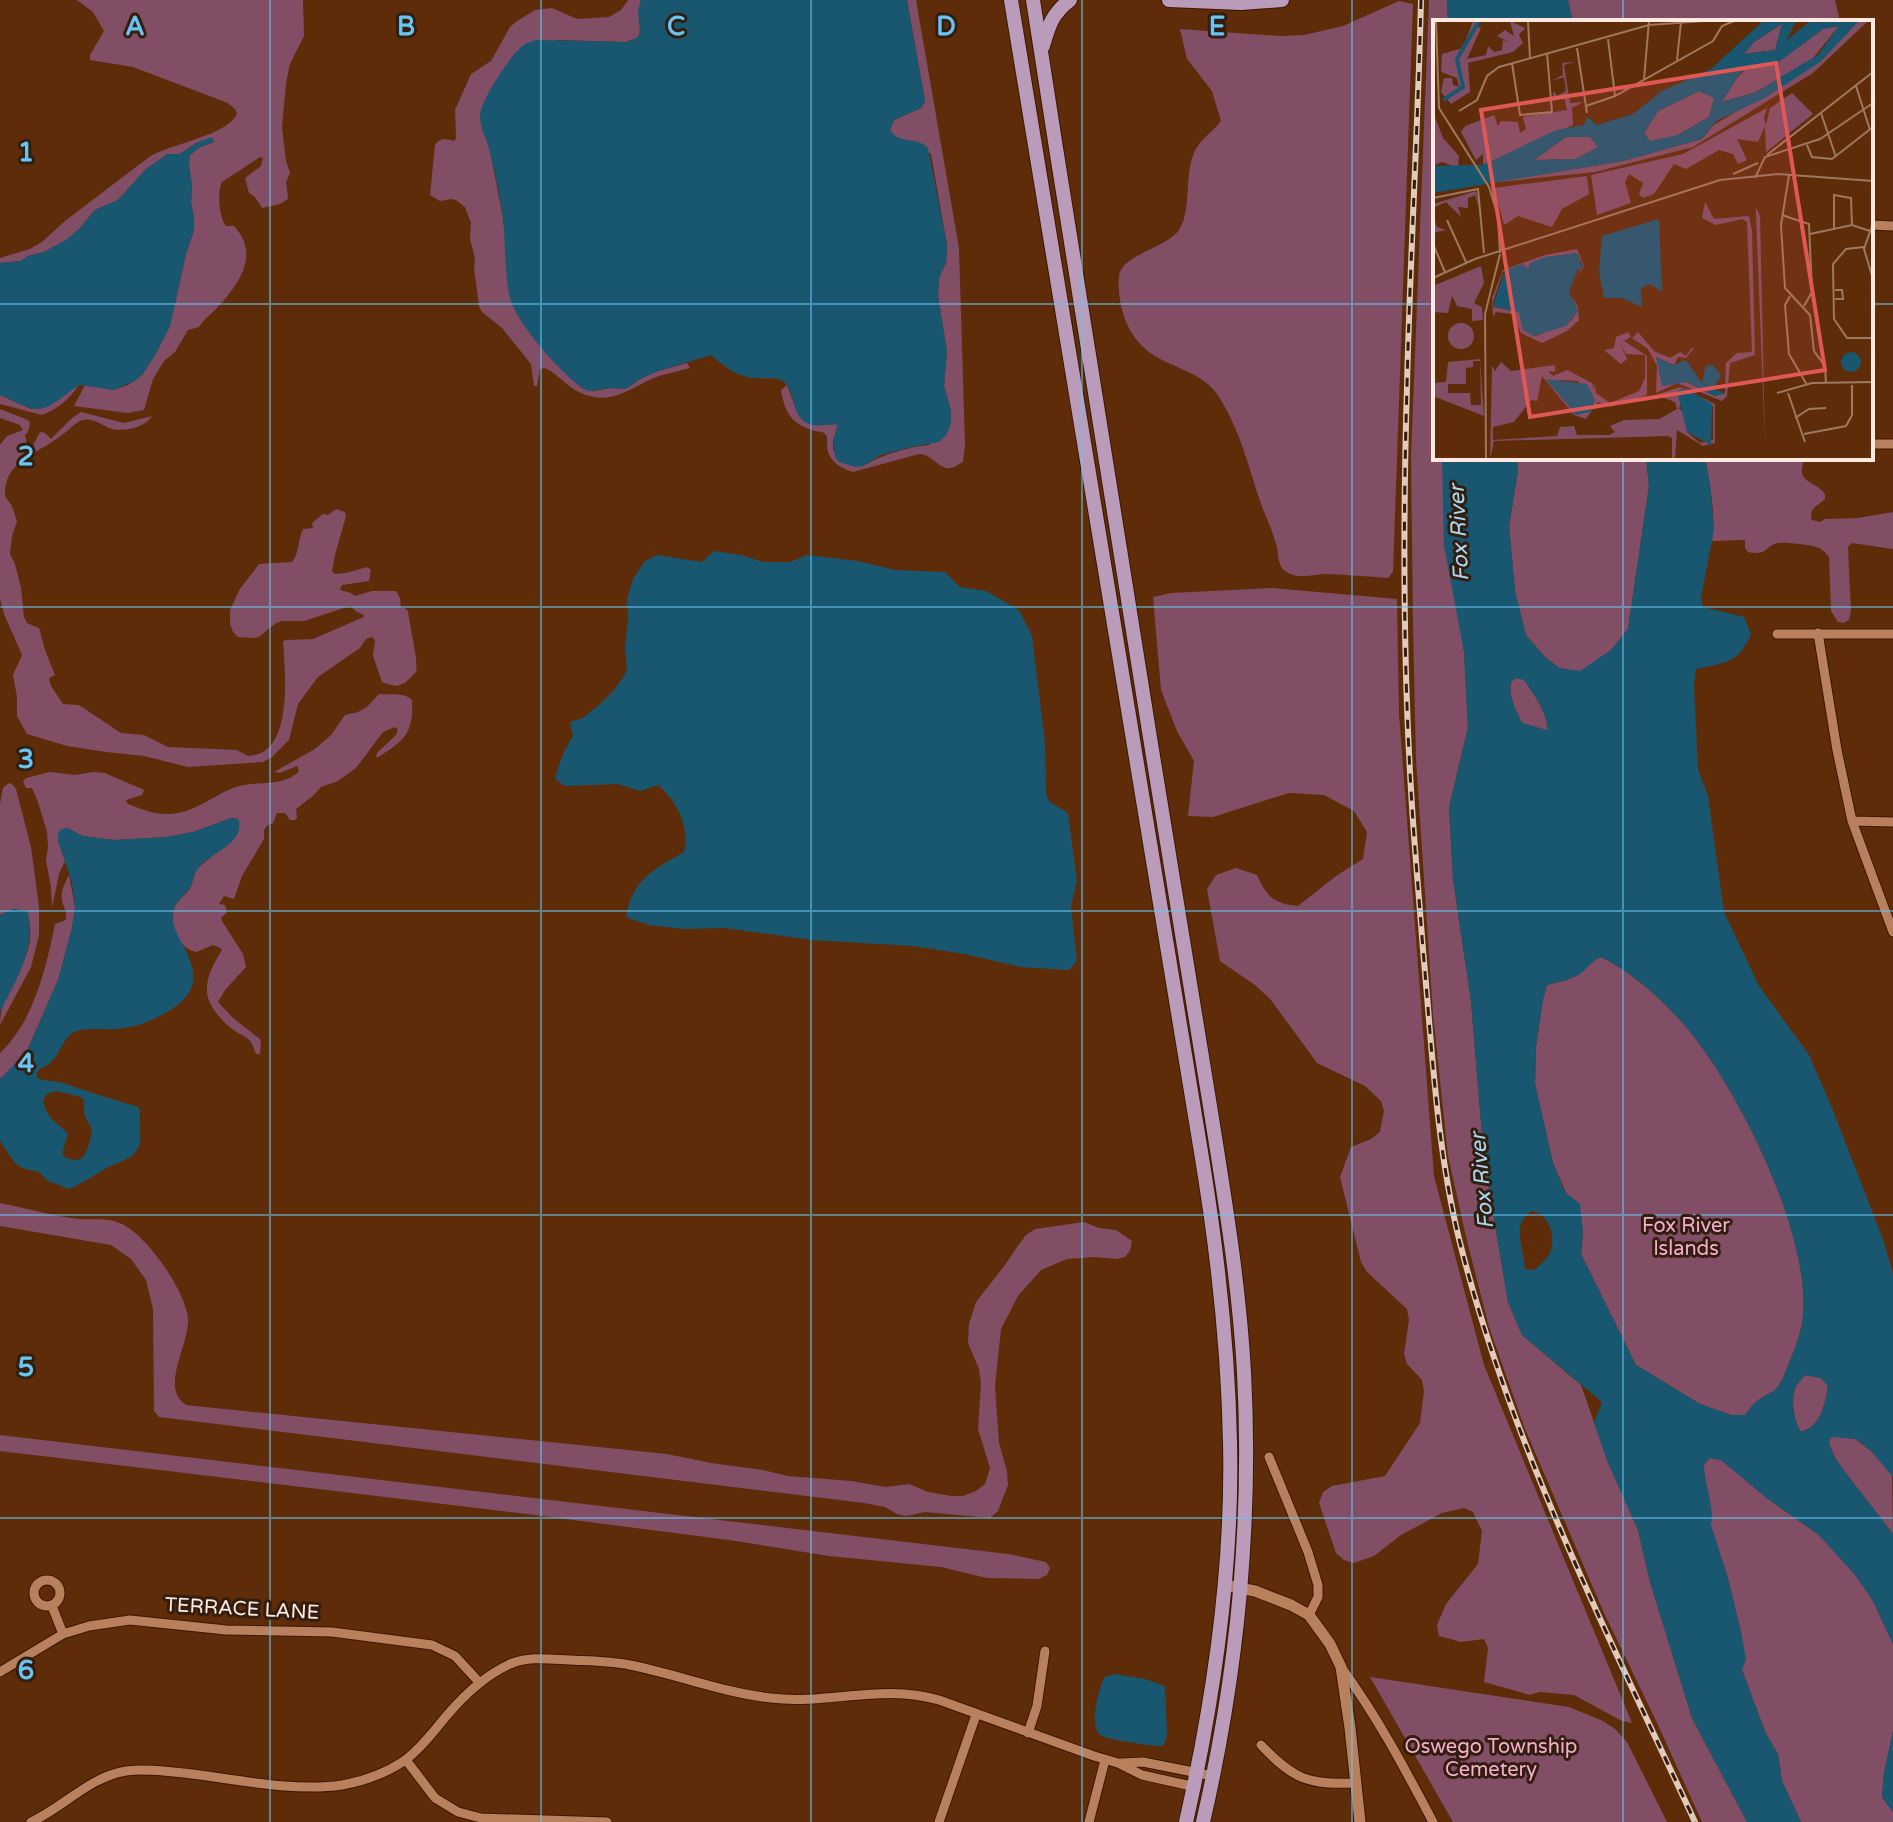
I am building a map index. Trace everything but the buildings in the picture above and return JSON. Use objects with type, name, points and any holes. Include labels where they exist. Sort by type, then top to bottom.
[{"type":"main road","points":[[1011,0],[1213,1225],[1224,1319],[1230,1430],[1224,1585],[1219,1640],[1186,1822]]},
{"type":"main road","points":[[1033,0],[1239,1306],[1245,1387],[1245,1512],[1241,1588],[1232,1662],[1203,1822]]},
{"type":"main road","points":[[1041,50],[1051,21],[1059,8],[1070,0]]},
{"type":"main road","points":[[1169,0],[1241,3],[1282,0]]},
{"type":"street","points":[[1873,225],[1893,226]]},
{"type":"street","points":[[1818,633],[1852,821],[1893,932]]},
{"type":"street","points":[[1777,634],[1893,634]]},
{"type":"street","points":[[1852,821],[1893,822]]},
{"type":"street","points":[[1269,1457],[1308,1552],[1318,1585],[1318,1597],[1309,1615]]},
{"type":"street","points":[[1224,1585],[1270,1596],[1309,1615],[1388,1738],[1433,1822]]},
{"type":"street","points":[[52,1606],[63,1634]]},
{"type":"street","name":"TERRACE LANE","points":[[0,1672],[63,1634],[89,1626],[130,1620],[226,1630],[332,1632],[438,1647],[455,1656],[479,1682]]},
{"type":"street","points":[[1028,1733],[1037,1706],[1045,1651]]},
{"type":"street","points":[[31,1822],[47,1819],[78,1792],[125,1771],[155,1770],[305,1787],[343,1785],[366,1779],[406,1760],[479,1682],[518,1661],[534,1658],[626,1664],[769,1698],[802,1701],[896,1693],[929,1698],[1105,1760],[1143,1762],[1212,1783]]},
{"type":"street","points":[[1341,1667],[1360,1822]]},
{"type":"street","points":[[939,1822],[976,1715]]},
{"type":"street","points":[[1261,1745],[1280,1766],[1301,1778],[1325,1784],[1356,1783]]},
{"type":"street","points":[[406,1760],[435,1798],[458,1812],[481,1818],[607,1822]]},
{"type":"street","points":[[1089,1822],[1105,1760]]},
{"type":"green space","points":[[77,0],[303,0],[304,36],[290,64],[282,127],[290,173],[286,182],[288,199],[262,208],[249,193],[245,178],[261,166],[263,158],[260,157],[222,182],[219,198],[222,217],[226,226],[234,226],[242,237],[246,248],[243,269],[224,300],[199,327],[188,330],[175,352],[164,361],[153,379],[144,410],[128,413],[74,406],[85,385],[113,390],[128,385],[142,375],[155,355],[170,326],[194,230],[190,155],[214,142],[198,142],[180,154],[168,154],[146,169],[118,200],[95,210],[66,240],[44,252],[21,261],[0,263],[0,258],[42,242],[149,157],[222,128],[237,114],[228,103],[133,67],[90,60],[104,31],[93,12]]},
{"type":"green space","points":[[628,0],[641,0],[638,38],[625,42],[557,40],[480,118],[489,146],[503,218],[512,303],[535,339],[566,374],[582,388],[593,391],[626,389],[658,371],[687,363],[690,368],[659,376],[622,394],[603,398],[581,393],[545,368],[540,369],[537,386],[534,386],[531,364],[502,328],[479,306],[475,258],[470,239],[471,223],[465,207],[456,200],[440,201],[430,195],[435,145],[446,139],[455,141],[455,110],[471,74],[491,61],[510,27],[535,10],[552,8],[577,19],[609,17],[621,10]]},
{"type":"green space","points":[[907,0],[916,0],[959,248],[965,445],[963,462],[952,468],[943,467],[928,456],[919,454],[853,472],[833,461],[828,453],[825,434],[800,425],[790,416],[781,390],[787,385],[797,412],[815,425],[836,423],[833,450],[863,466],[895,452],[929,445],[951,411],[944,386],[947,351],[938,296],[947,245],[931,154],[908,140],[898,139],[890,130],[894,120],[921,108],[925,101]]},
{"type":"green space","points":[[1429,0],[1447,0],[1448,20],[1433,20],[1433,460],[1442,460],[1464,652],[1468,728],[1449,807],[1453,879],[1471,1001],[1484,1159],[1508,1302],[1522,1335],[1581,1385],[1608,1462],[1638,1530],[1650,1582],[1692,1718],[1747,1822],[1702,1822],[1604,1613],[1525,1429],[1489,1327],[1466,1237],[1448,1156],[1433,1014],[1416,760],[1411,456]]},
{"type":"green space","points":[[1568,0],[1835,0],[1840,20],[1573,20]]},
{"type":"green space","points":[[1399,1],[1413,4],[1393,572],[1388,578],[1295,575],[1281,566],[1242,446],[1219,397],[1205,381],[1158,358],[1134,337],[1125,318],[1119,276],[1128,262],[1179,230],[1185,213],[1194,153],[1221,121],[1212,91],[1187,59],[1180,29],[1304,35],[1343,26]]},
{"type":"green space","points":[[78,386],[62,404],[42,415],[0,404],[0,395],[31,409]]},
{"type":"green space","points":[[0,409],[30,423],[25,435],[25,456],[40,432],[51,439],[81,412],[124,423],[152,416],[140,426],[123,430],[82,420],[21,462],[7,481],[5,496],[17,521],[10,554],[21,588],[24,617],[27,623],[39,628],[55,675],[49,678],[51,686],[63,704],[79,705],[121,733],[144,735],[168,747],[237,750],[248,756],[261,753],[271,745],[282,718],[285,685],[283,641],[313,639],[364,615],[350,606],[304,621],[276,623],[254,638],[238,637],[233,632],[230,610],[240,589],[259,564],[292,562],[303,529],[313,528],[312,523],[336,509],[345,512],[346,516],[332,571],[335,574],[346,573],[367,567],[371,570],[369,581],[342,585],[340,590],[355,596],[372,591],[396,591],[401,608],[408,611],[416,672],[401,685],[382,682],[373,656],[375,640],[372,637],[366,639],[360,648],[318,677],[298,704],[289,740],[263,762],[188,767],[144,756],[67,746],[27,734],[17,716],[13,675],[22,655],[0,599],[0,445],[7,436],[23,430],[20,425],[0,418]]},
{"type":"green space","points":[[1517,460],[1646,460],[1649,486],[1628,629],[1611,650],[1581,672],[1559,668],[1526,635],[1515,591],[1509,526]]},
{"type":"green space","points":[[1705,460],[1804,460],[1804,477],[1825,494],[1825,499],[1813,510],[1812,520],[1820,522],[1893,512],[1893,549],[1852,543],[1848,547],[1851,611],[1849,620],[1838,622],[1831,611],[1829,557],[1820,548],[1799,544],[1778,543],[1755,553],[1748,552],[1745,540],[1712,541]]},
{"type":"green space","points":[[1272,588],[1397,599],[1399,714],[1434,1176],[1484,1365],[1632,1723],[1622,1721],[1574,1695],[1540,1692],[1530,1695],[1484,1682],[1488,1648],[1484,1639],[1461,1642],[1439,1636],[1437,1625],[1446,1604],[1478,1564],[1482,1531],[1473,1512],[1464,1508],[1442,1513],[1401,1535],[1374,1556],[1354,1563],[1336,1553],[1319,1503],[1323,1492],[1332,1486],[1385,1476],[1420,1423],[1424,1391],[1422,1380],[1407,1364],[1404,1354],[1409,1320],[1407,1309],[1367,1272],[1361,1262],[1340,1177],[1351,1147],[1380,1132],[1384,1111],[1381,1101],[1365,1086],[1317,1063],[1271,1000],[1220,961],[1207,889],[1216,875],[1236,868],[1257,875],[1264,889],[1277,901],[1298,906],[1363,859],[1367,832],[1354,811],[1324,795],[1289,793],[1213,817],[1188,816],[1194,761],[1177,731],[1161,690],[1153,597],[1171,593]]},
{"type":"green space","points":[[1516,678],[1524,679],[1536,697],[1548,731],[1522,723],[1511,693],[1511,682]]},
{"type":"green space","points":[[379,694],[401,695],[412,700],[411,721],[406,735],[376,757],[398,730],[395,727],[383,732],[356,768],[338,781],[321,787],[296,809],[295,820],[290,820],[285,813],[277,813],[273,823],[264,830],[264,839],[242,876],[234,899],[224,896],[219,904],[225,905],[227,912],[222,921],[243,954],[246,967],[218,1002],[261,1040],[260,1054],[256,1054],[249,1040],[221,1019],[209,1001],[207,982],[221,948],[213,945],[196,952],[190,950],[176,934],[173,920],[175,906],[190,889],[196,871],[216,852],[238,819],[231,818],[193,832],[167,837],[114,840],[83,836],[67,828],[58,840],[65,861],[52,908],[46,861],[47,832],[32,788],[26,788],[23,781],[26,778],[50,772],[75,775],[105,773],[144,790],[142,795],[126,800],[128,804],[159,814],[179,813],[239,786],[293,776],[299,771],[297,766],[280,773],[274,772],[315,749],[331,735],[345,715],[367,707]]},
{"type":"green space","points":[[9,783],[16,789],[31,847],[39,907],[39,935],[31,967],[0,1025],[6,997],[25,958],[30,929],[27,911],[13,909],[0,915],[0,804],[3,788]]},
{"type":"green space","points":[[69,875],[75,907],[58,980],[26,1053],[0,1079],[0,1053],[22,1026],[30,1010],[43,976],[55,924],[66,920],[62,894]]},
{"type":"green space","name":"Fox River Islands","points":[[1601,957],[1657,996],[1706,1053],[1750,1128],[1787,1216],[1799,1259],[1804,1299],[1800,1332],[1780,1384],[1745,1415],[1731,1415],[1700,1404],[1636,1365],[1581,1254],[1583,1231],[1553,1163],[1535,1084],[1536,1047],[1547,985],[1567,980]]},
{"type":"green space","points":[[0,1203],[69,1218],[111,1220],[132,1230],[142,1240],[163,1265],[185,1306],[187,1329],[175,1388],[186,1405],[667,1454],[788,1476],[886,1487],[909,1484],[928,1492],[951,1496],[976,1491],[985,1484],[990,1468],[978,1429],[979,1369],[968,1343],[969,1324],[976,1302],[1026,1235],[1035,1229],[1084,1222],[1116,1230],[1132,1241],[1125,1257],[1067,1259],[1041,1270],[1018,1296],[1001,1329],[995,1386],[999,1443],[1008,1485],[998,1511],[990,1518],[925,1512],[906,1516],[864,1503],[159,1417],[154,1411],[153,1309],[146,1280],[131,1259],[111,1245],[0,1226]]},
{"type":"green space","points":[[1805,1375],[1821,1378],[1828,1386],[1818,1420],[1801,1432],[1793,1397],[1796,1386]]},
{"type":"green space","points":[[0,1435],[1008,1554],[1046,1562],[1050,1568],[1047,1575],[1039,1579],[987,1578],[941,1567],[829,1556],[519,1513],[0,1451]]},
{"type":"green space","points":[[1831,1436],[1855,1439],[1871,1451],[1892,1475],[1893,1534],[1835,1458],[1829,1443]]},
{"type":"green space","points":[[1710,1458],[1721,1460],[1768,1499],[1819,1535],[1856,1576],[1873,1601],[1893,1644],[1893,1731],[1882,1797],[1893,1812],[1893,1822],[1801,1822],[1782,1781],[1778,1754],[1766,1734],[1742,1670],[1742,1637],[1728,1578],[1710,1524],[1704,1464]]},
{"type":"green space","name":"Oswego Township Cemetery","points":[[1370,1677],[1569,1707],[1603,1721],[1627,1742],[1667,1822],[1453,1822]]},
{"type":"water","points":[[641,0],[907,0],[925,101],[921,108],[894,120],[890,130],[898,137],[919,142],[928,148],[947,245],[938,296],[947,351],[944,386],[951,422],[947,434],[939,442],[881,455],[856,467],[839,462],[835,457],[833,441],[838,425],[807,423],[798,414],[789,389],[781,380],[743,376],[711,355],[658,371],[626,389],[588,391],[556,365],[525,326],[509,295],[502,210],[481,125],[481,109],[505,66],[526,43],[537,40],[634,40],[640,34],[638,10]]},
{"type":"water","points":[[1447,0],[1568,0],[1573,20],[1448,20]]},
{"type":"water","points":[[212,137],[214,142],[190,155],[194,230],[170,326],[142,375],[113,390],[80,385],[50,405],[37,409],[0,395],[0,263],[21,261],[66,240],[95,210],[118,200],[146,169],[168,154],[180,154]]},
{"type":"water","name":"Fox River","points":[[1442,460],[1517,460],[1509,526],[1515,591],[1526,635],[1559,668],[1580,671],[1611,650],[1628,629],[1649,486],[1646,460],[1705,460],[1714,530],[1701,597],[1703,607],[1744,617],[1751,634],[1741,651],[1730,660],[1696,669],[1694,684],[1698,769],[1708,796],[1724,912],[1759,986],[1809,1055],[1884,1242],[1893,1274],[1893,1477],[1856,1439],[1831,1437],[1829,1443],[1835,1458],[1893,1534],[1893,1644],[1873,1601],[1856,1576],[1819,1535],[1768,1499],[1721,1460],[1710,1458],[1704,1464],[1712,1511],[1711,1525],[1742,1637],[1746,1659],[1742,1670],[1766,1734],[1778,1754],[1782,1781],[1801,1822],[1747,1822],[1692,1718],[1650,1582],[1638,1530],[1594,1423],[1602,1402],[1522,1335],[1508,1302],[1484,1159],[1471,1001],[1453,879],[1449,807],[1468,728],[1464,652],[1444,546]],"holes":[[[1516,678],[1524,680],[1536,697],[1547,730],[1522,723],[1510,688]],[[1601,957],[1646,987],[1676,1016],[1706,1053],[1750,1128],[1787,1216],[1799,1259],[1804,1299],[1800,1332],[1780,1384],[1745,1415],[1731,1415],[1700,1404],[1636,1365],[1581,1254],[1583,1231],[1580,1204],[1565,1192],[1553,1163],[1535,1084],[1536,1047],[1547,985],[1580,974]],[[1532,1211],[1543,1217],[1552,1235],[1549,1255],[1534,1270],[1525,1269],[1520,1230],[1525,1216]],[[1805,1375],[1821,1378],[1828,1386],[1818,1420],[1801,1432],[1793,1397],[1796,1386]]]},
{"type":"water","points":[[714,551],[763,562],[790,562],[807,555],[858,561],[895,570],[945,572],[960,587],[986,591],[1019,610],[1032,636],[1045,742],[1046,795],[1050,802],[1068,813],[1077,881],[1071,906],[1077,961],[1069,970],[1021,967],[913,946],[812,940],[725,928],[684,929],[649,925],[626,917],[633,894],[646,877],[684,852],[685,833],[676,807],[658,785],[640,791],[618,784],[565,786],[555,779],[573,736],[570,722],[583,718],[600,704],[627,671],[627,599],[633,579],[644,562],[657,555],[702,562]]},
{"type":"water","points":[[231,818],[238,819],[239,827],[233,841],[199,867],[191,887],[174,909],[174,925],[193,972],[191,990],[169,1011],[143,1023],[74,1032],[52,1061],[37,1074],[40,1079],[63,1083],[139,1107],[138,1148],[130,1157],[69,1189],[48,1181],[39,1172],[22,1168],[14,1162],[0,1141],[0,1079],[26,1053],[58,980],[72,928],[75,907],[72,883],[58,834],[61,829],[67,828],[83,836],[114,840],[193,832]],"holes":[[[57,1091],[84,1100],[84,1114],[92,1130],[85,1155],[76,1160],[63,1156],[68,1134],[50,1116],[43,1100],[47,1094]]]},
{"type":"water","points":[[13,909],[27,911],[29,938],[18,976],[0,1012],[0,915]]},
{"type":"water","points":[[1114,1674],[1165,1686],[1167,1736],[1163,1746],[1099,1734],[1095,1714],[1100,1689],[1105,1677]]},
{"type":"water","points":[[1893,1731],[1893,1812],[1882,1797]]},
{"type":"railway","points":[[1421,0],[1406,436],[1405,639],[1415,850],[1432,1059],[1445,1167],[1459,1239],[1480,1315],[1533,1463],[1595,1608],[1695,1822]]}]
